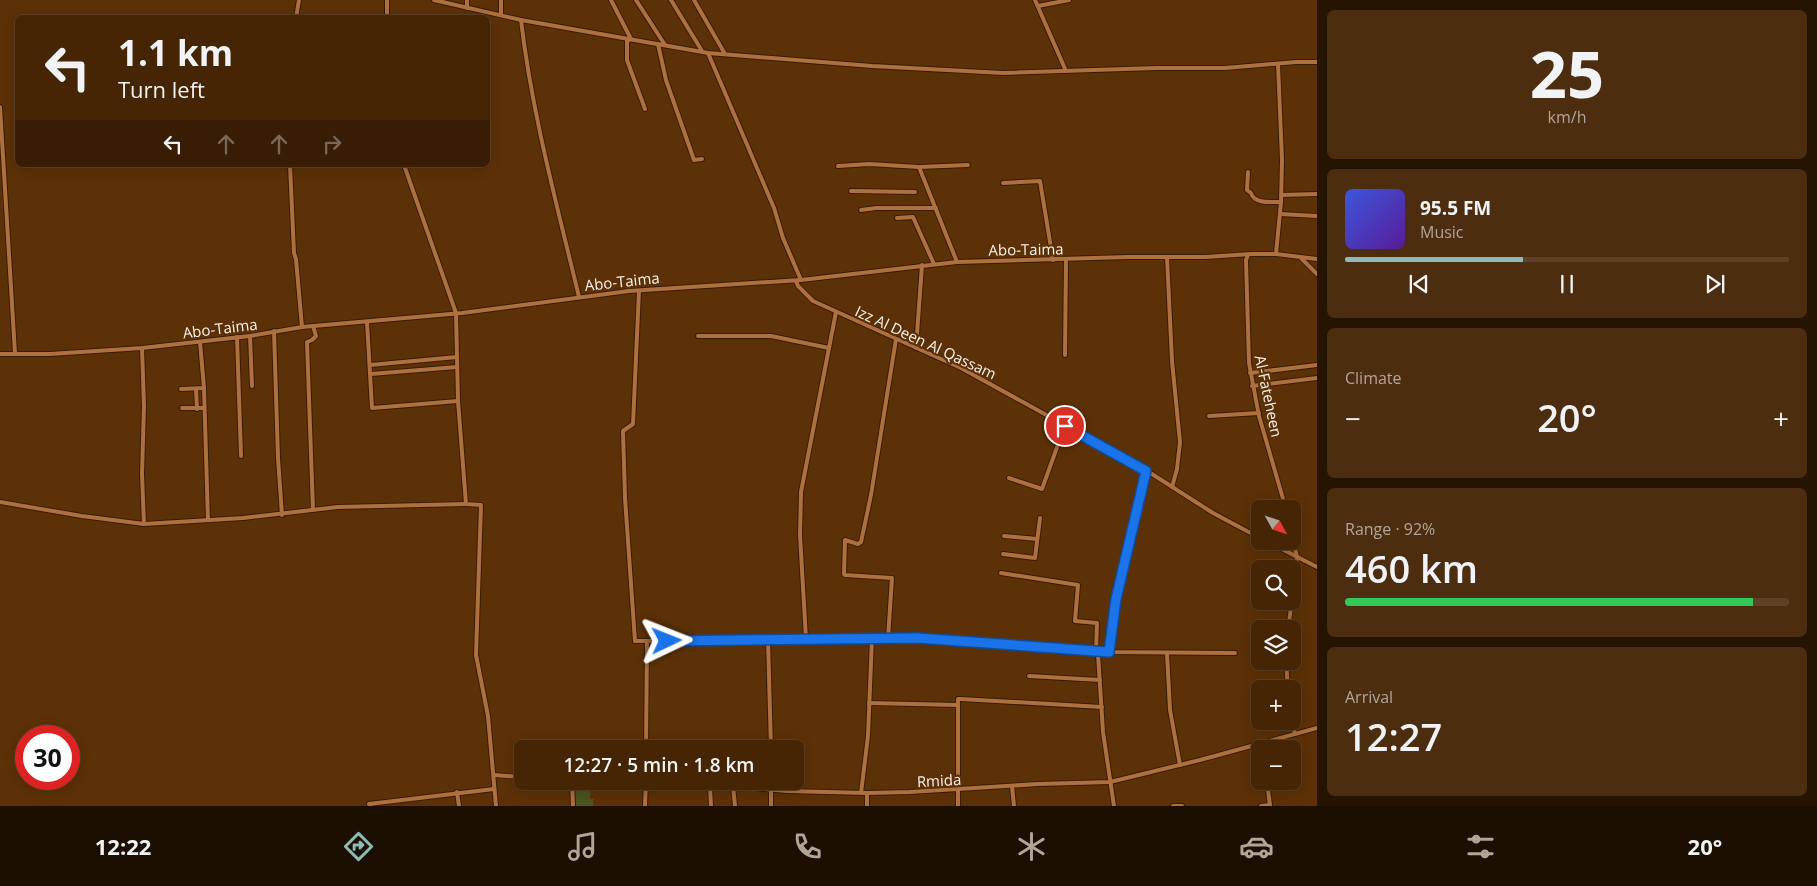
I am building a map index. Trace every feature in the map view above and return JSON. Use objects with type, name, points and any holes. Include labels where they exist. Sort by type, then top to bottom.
[{"type":"street","points":[[296,15],[299,0]]},
{"type":"street","points":[[386,0],[387,15]]},
{"type":"street","points":[[435,0],[522,20],[708,52],[950,71],[1003,73],[1156,68],[1225,68],[1317,62]]},
{"type":"street","points":[[467,0],[467,8]]},
{"type":"street","points":[[500,15],[501,0]]},
{"type":"street","points":[[610,0],[631,39]]},
{"type":"street","points":[[636,0],[665,45]]},
{"type":"street","points":[[671,0],[702,51]]},
{"type":"street","points":[[694,0],[725,54]]},
{"type":"street","points":[[1035,0],[1066,71]]},
{"type":"street","points":[[1038,6],[1069,0]]},
{"type":"street","points":[[522,20],[548,173],[571,257],[579,297]]},
{"type":"street","points":[[631,39],[627,41],[627,60],[645,109]]},
{"type":"street","points":[[658,44],[666,80],[694,160],[702,159]]},
{"type":"street","name":"Izz Al Deen Al Qassam","points":[[708,52],[774,208],[799,280],[798,286],[813,301],[961,368],[1146,471],[1221,518],[1251,533]]},
{"type":"street","points":[[1276,254],[1281,202],[1282,160],[1278,116],[1278,64]]},
{"type":"street","points":[[0,107],[15,353]]},
{"type":"street","points":[[838,166],[869,164],[919,167],[968,165]]},
{"type":"street","points":[[290,167],[294,253],[302,328]]},
{"type":"street","points":[[405,167],[456,313],[458,401],[466,504]]},
{"type":"street","points":[[919,167],[957,262]]},
{"type":"street","points":[[1248,172],[1247,190],[1251,193],[1252,197],[1257,201],[1281,202]]},
{"type":"street","points":[[1003,183],[1040,181],[1053,260]]},
{"type":"street","points":[[851,190],[916,192]]},
{"type":"street","points":[[1281,195],[1317,194]]},
{"type":"street","points":[[861,210],[876,208],[936,208]]},
{"type":"street","points":[[1280,214],[1317,216]]},
{"type":"street","points":[[897,218],[913,217],[934,264]]},
{"type":"street","name":"Abo-Taima","points":[[0,354],[50,354],[142,348],[250,336],[313,326],[456,313],[672,287],[799,280],[957,262],[1276,254],[1317,259]]},
{"type":"street","name":"Al-Fateheen","points":[[1248,255],[1246,260],[1250,373],[1283,500]]},
{"type":"street","points":[[1167,257],[1180,442],[1177,469],[1172,488]]},
{"type":"street","points":[[1301,258],[1317,274]]},
{"type":"street","points":[[1065,355],[1066,259]]},
{"type":"street","points":[[916,348],[922,266]]},
{"type":"street","points":[[639,291],[633,424],[623,431],[624,498],[635,641],[872,638],[955,639],[1031,647],[1109,652],[1235,653]]},
{"type":"street","points":[[806,639],[800,535],[802,492],[836,312]]},
{"type":"street","points":[[367,322],[372,408],[458,401]]},
{"type":"street","points":[[313,326],[316,336],[306,342],[313,510]]},
{"type":"street","points":[[274,332],[278,458],[282,514]]},
{"type":"street","points":[[250,336],[252,386]]},
{"type":"street","points":[[698,336],[771,336],[829,348]]},
{"type":"street","points":[[237,337],[241,456]]},
{"type":"street","points":[[888,638],[892,578],[845,576],[844,574],[845,540],[858,544],[861,542],[869,505],[896,339]]},
{"type":"street","points":[[200,342],[204,388],[208,520]]},
{"type":"street","points":[[142,348],[144,524]]},
{"type":"street","points":[[370,366],[457,357]]},
{"type":"street","points":[[1250,373],[1317,364]]},
{"type":"street","points":[[371,374],[457,367]]},
{"type":"street","points":[[1252,386],[1317,378]]},
{"type":"street","points":[[181,389],[204,388]]},
{"type":"street","points":[[196,389],[197,409]]},
{"type":"street","points":[[182,408],[204,408]]},
{"type":"street","points":[[1209,416],[1259,413]]},
{"type":"street","points":[[1009,478],[1042,489],[1065,426]]},
{"type":"street","points":[[1109,652],[1117,591],[1132,537],[1146,471]]},
{"type":"street","points":[[0,502],[144,524],[373,506],[481,505],[476,655],[488,716],[496,806]]},
{"type":"street","points":[[1003,554],[1035,558],[1040,518]]},
{"type":"street","points":[[1004,536],[1037,539]]},
{"type":"street","points":[[1283,550],[1317,567]]},
{"type":"street","points":[[1295,550],[1297,560]]},
{"type":"street","points":[[1001,572],[1078,585],[1075,621],[1097,623],[1096,651],[1098,654],[1102,707],[1114,806]]},
{"type":"street","points":[[861,792],[869,703],[872,638]]},
{"type":"street","points":[[768,639],[771,740]]},
{"type":"street","points":[[646,740],[648,642]]},
{"type":"street","points":[[1167,653],[1170,710],[1180,765]]},
{"type":"street","points":[[1028,676],[1100,680]]},
{"type":"street","points":[[958,806],[958,699],[1102,707]]},
{"type":"street","points":[[869,703],[958,705]]},
{"type":"street","name":"Rmida","points":[[800,790],[867,793],[1110,782],[1317,728]]},
{"type":"street","points":[[1293,730],[1294,734]]},
{"type":"street","points":[[494,775],[514,776]]},
{"type":"street","points":[[1012,786],[1014,806]]},
{"type":"street","points":[[370,806],[370,804],[457,792],[494,789]]},
{"type":"street","points":[[572,790],[573,806]]},
{"type":"street","points":[[646,790],[646,806]]},
{"type":"street","points":[[710,790],[711,806]]},
{"type":"street","points":[[733,790],[735,806]]},
{"type":"street","points":[[770,790],[771,806]]},
{"type":"street","points":[[1261,806],[1270,805],[1268,790]]},
{"type":"street","points":[[457,792],[459,806]]},
{"type":"street","points":[[867,793],[867,806]]},
{"type":"street","points":[[1173,806],[1182,806]]},
{"type":"green space","points":[[574,790],[591,790],[590,799],[594,799],[593,806],[574,806]]},
{"type":"route","points":[[667,641],[918,638],[955,639],[1031,647],[1109,652],[1119,583],[1132,537],[1146,471],[1065,426]]}]
